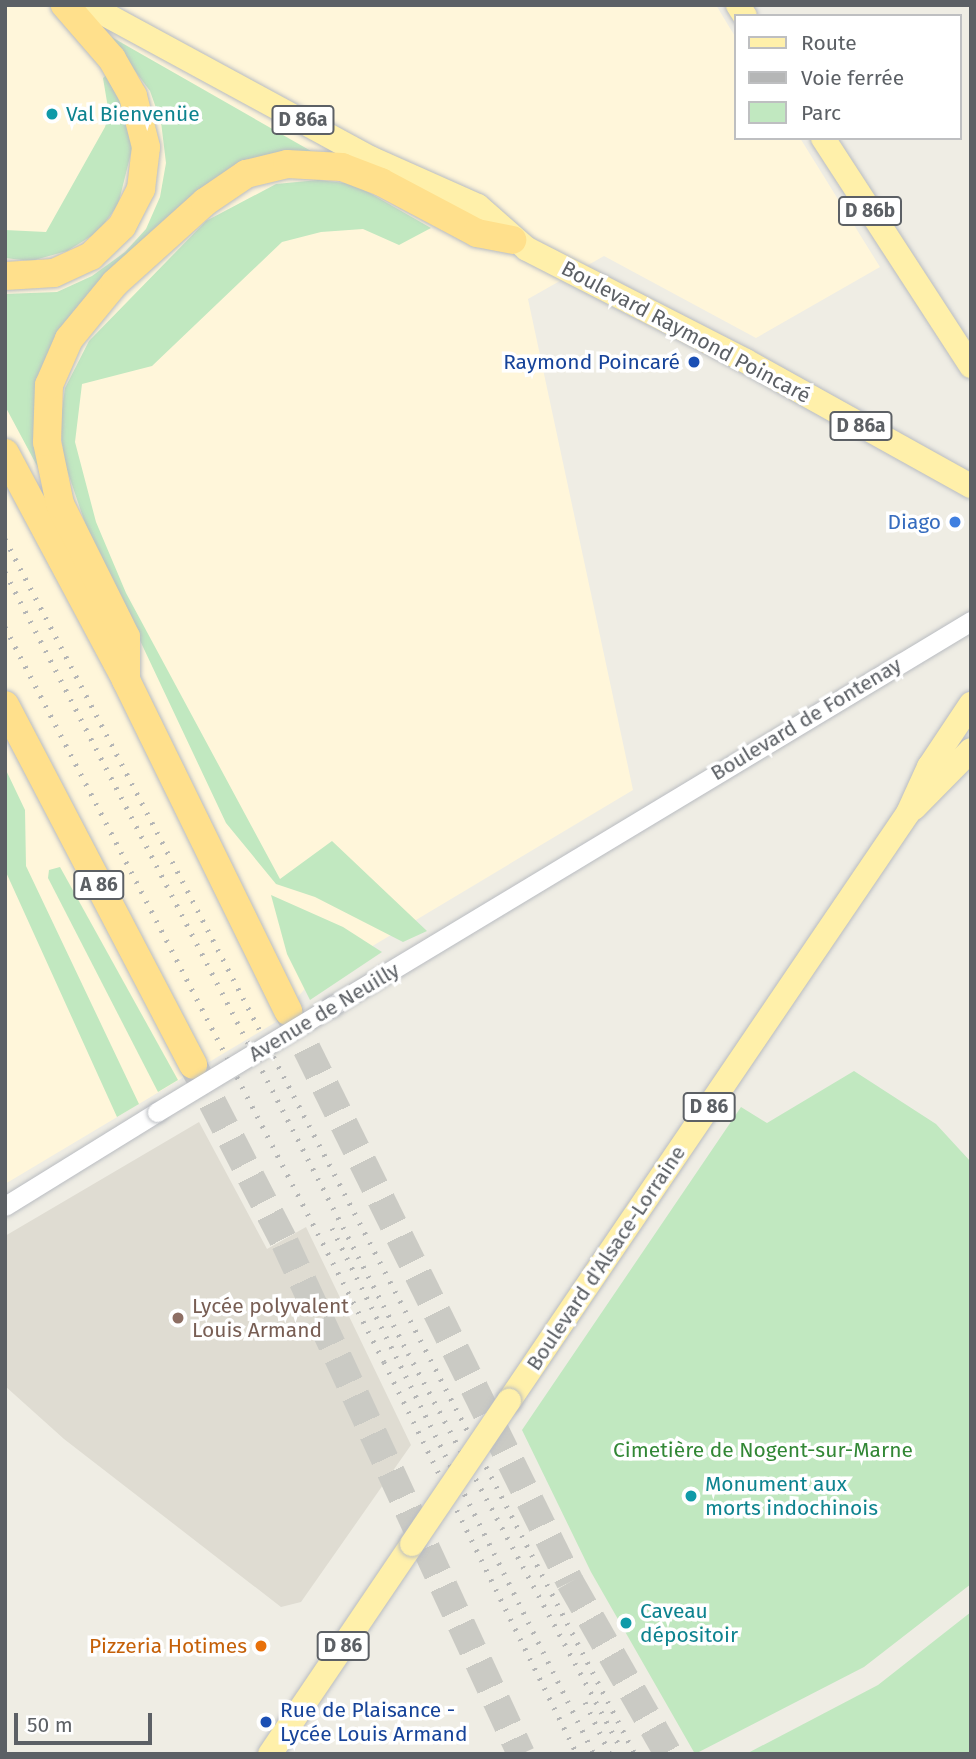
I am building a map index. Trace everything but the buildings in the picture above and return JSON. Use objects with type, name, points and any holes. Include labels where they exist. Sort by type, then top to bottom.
[{"type":"highway","points":[[5,276],[54,273],[91,256],[122,226],[141,189],[146,147],[133,96],[112,59],[65,5]]},
{"type":"highway","points":[[126,680],[126,637],[60,504],[47,442],[49,386],[69,339],[115,283],[236,181],[287,164],[342,167],[381,182],[477,233],[512,240]]},
{"type":"highway","points":[[5,453],[126,680],[288,1011]]},
{"type":"highway","name":"A 86","points":[[5,705],[193,1065]]},
{"type":"main road","name":"D 86a","points":[[88,5],[370,158],[478,206],[490,213],[512,240]]},
{"type":"main road","name":"D 86b","points":[[824,140],[971,366]]},
{"type":"main road","name":"Boulevard Raymond Poincaré","points":[[512,240],[746,361],[969,483]]},
{"type":"main road","name":"Boulevard d'Alsace-Lorraine","points":[[270,1754],[908,813],[929,767],[971,705]]},
{"type":"main road","name":"Boulevard d'Alsace-Lorraine","points":[[908,813],[971,750]]},
{"type":"street","name":"Boulevard de Fontenay","points":[[642,818],[971,621]]},
{"type":"street","name":"Avenue de Neuilly","points":[[5,1206],[642,818]]},
{"type":"shaded area","points":[[5,5],[716,5],[734,35],[734,140],[801,140],[880,267],[756,338],[604,256],[528,299],[633,790],[309,984],[276,1022],[5,1184]]},
{"type":"shaded area","name":"Lycée polyvalent Louis Armand","points":[[199,1122],[267,1249],[306,1227],[411,1445],[301,1602],[281,1607],[64,1439],[5,1386],[5,1236]]},
{"type":"green space","points":[[108,35],[311,151],[283,152],[62,330],[43,477],[5,406],[5,294],[57,292],[92,276],[125,252],[146,229],[160,197],[166,163],[161,122],[150,91]]},
{"type":"green space","points":[[109,73],[134,141],[118,205],[98,232],[67,251],[31,261],[5,258],[5,230],[46,232],[105,127],[109,114],[103,78]]},
{"type":"green space","points":[[318,180],[354,184],[431,228],[399,245],[363,229],[321,232],[282,242],[152,366],[82,384],[75,442],[96,522],[126,593],[280,879],[332,841],[427,931],[403,942],[315,897],[276,884],[226,823],[86,526],[64,461],[60,424],[65,388],[89,341],[206,221],[276,184]]},
{"type":"green space","points":[[5,768],[25,810],[26,866],[139,1104],[117,1117],[5,870]]},
{"type":"green space","points":[[60,867],[178,1080],[158,1092],[48,878],[49,870]]},
{"type":"green space","points":[[271,895],[343,927],[382,952],[310,1000],[287,954]]},
{"type":"green space","name":"Cimetière de Nogent-sur-Marne","points":[[854,1071],[936,1124],[971,1162],[971,1584],[864,1667],[695,1754],[591,1572],[522,1430],[741,1107],[767,1123]]},
{"type":"green space","points":[[971,1612],[971,1754],[746,1754],[878,1685]]},
{"type":"tunnel","points":[[288,1011],[570,1582],[668,1754]]},
{"type":"tunnel","points":[[193,1065],[285,1243],[521,1754]]},
{"type":"railway","points":[[5,539],[635,1754]]},
{"type":"railway","points":[[5,572],[408,1353],[620,1747]]},
{"type":"railway","points":[[5,627],[384,1362],[577,1754]]},
{"type":"railway","points":[[332,1228],[594,1754]]},
{"type":"railway","points":[[585,1702],[610,1754]]},
{"type":"place","name":"Val Bienvenüe","points":[[52,114]]},
{"type":"place","name":"Raymond Poincaré","points":[[694,362]]},
{"type":"place","name":"Diago","points":[[955,522]]},
{"type":"place","name":"Lycée polyvalent Louis Armand","points":[[178,1318]]},
{"type":"place","name":"Monument aux morts indochinois","points":[[691,1496]]},
{"type":"place","name":"Caveau dépositoir","points":[[626,1623]]},
{"type":"place","name":"Pizzeria Hotimes","points":[[261,1646]]},
{"type":"place","name":"Rue de Plaisance - Lycée Louis Armand","points":[[266,1722]]}]
